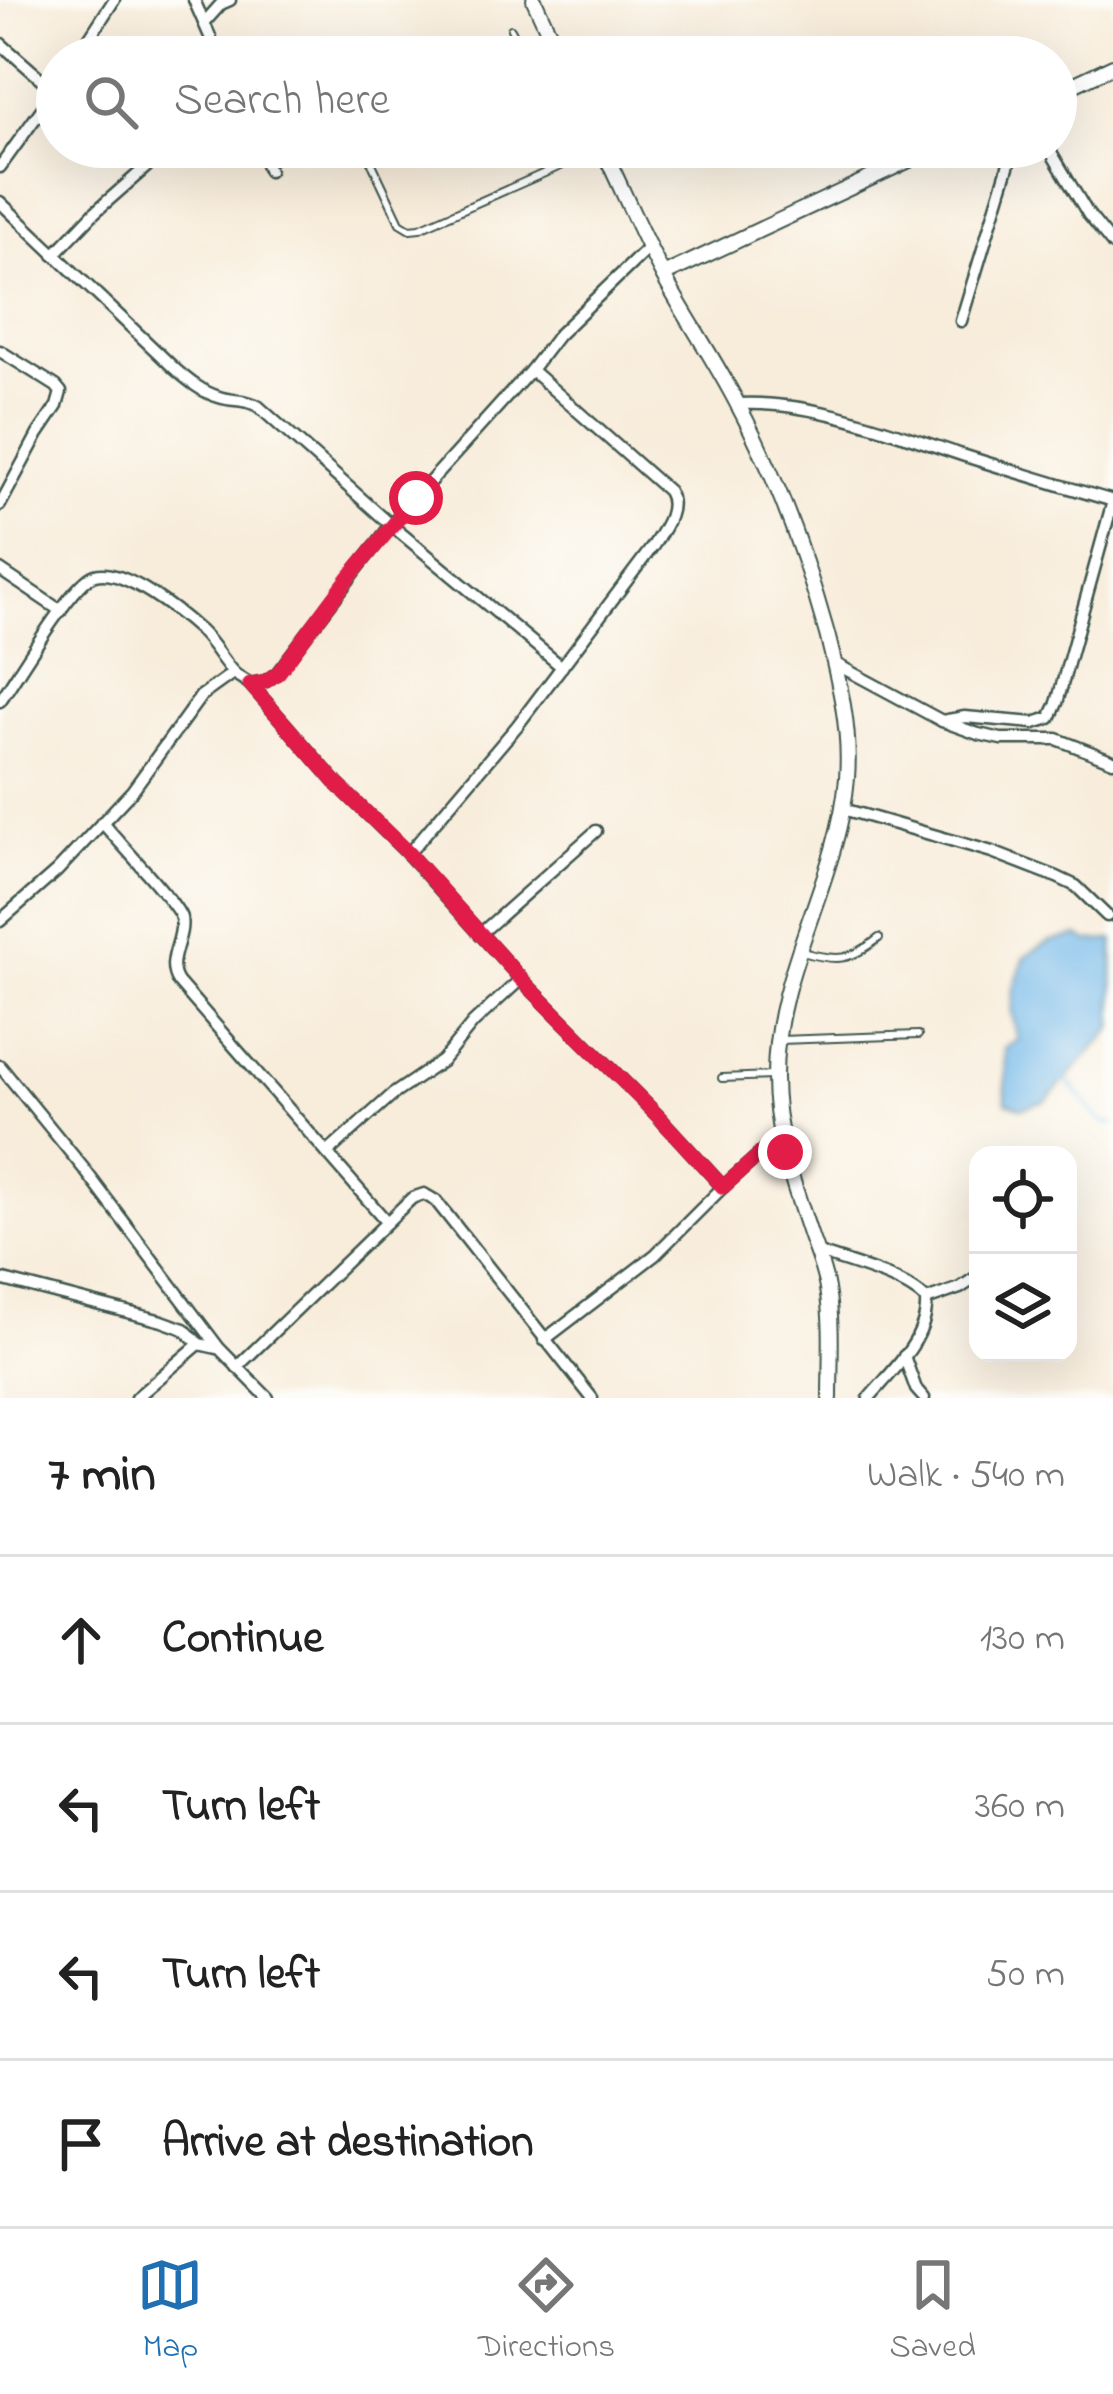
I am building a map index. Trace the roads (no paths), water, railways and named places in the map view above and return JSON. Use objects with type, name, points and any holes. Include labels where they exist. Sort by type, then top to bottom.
[{"type":"street","points":[[91,36],[114,0]]},
{"type":"street","points":[[194,0],[210,36]]},
{"type":"street","points":[[204,22],[230,0]]},
{"type":"street","points":[[534,0],[550,36]]},
{"type":"street","points":[[0,43],[36,73]]},
{"type":"street","points":[[1077,83],[1113,66]]},
{"type":"street","points":[[0,166],[36,117]]},
{"type":"street","points":[[54,255],[145,168]]},
{"type":"street","points":[[612,168],[663,275],[738,404],[802,550],[846,717],[848,772],[843,809],[836,844],[781,1010],[775,1076],[779,1137],[827,1285],[830,1398]]},
{"type":"street","points":[[663,275],[892,168]]},
{"type":"street","points":[[962,321],[1008,168]]},
{"type":"street","points":[[1061,168],[1113,245]]},
{"type":"street","points":[[0,202],[176,370],[206,393],[257,406],[562,667]]},
{"type":"street","points":[[250,684],[278,673],[391,525],[547,347],[650,245]]},
{"type":"street","points":[[0,351],[56,386],[61,396],[0,505]]},
{"type":"street","points":[[409,854],[517,726],[653,546],[669,518],[672,498],[668,491],[531,370]]},
{"type":"street","points":[[738,404],[791,406],[889,430],[1113,501],[1050,718],[1034,723],[965,717],[942,721]]},
{"type":"street","points":[[0,570],[61,611]]},
{"type":"street","points":[[0,701],[61,611],[91,577],[118,576],[147,592],[213,644],[233,673],[250,684],[338,785],[723,1187]]},
{"type":"street","points":[[835,663],[942,721],[993,738],[1057,739],[1113,761]]},
{"type":"street","points":[[0,921],[57,871],[132,790],[201,697],[233,673]]},
{"type":"street","points":[[843,809],[992,852],[1057,877],[1076,886],[1107,916]]},
{"type":"street","points":[[102,822],[179,911],[181,932],[173,974],[387,1222]]},
{"type":"street","points":[[480,934],[596,831]]},
{"type":"street","points":[[327,1153],[392,1095],[442,1060],[473,1023],[521,979]]},
{"type":"street","points":[[0,1066],[219,1348],[268,1398]]},
{"type":"street","points":[[544,1340],[655,1256],[779,1137]]},
{"type":"street","points":[[237,1367],[412,1198],[424,1194],[457,1228],[592,1398]]},
{"type":"street","points":[[816,1252],[886,1277],[926,1300],[924,1325],[869,1398]]},
{"type":"street","points":[[0,1279],[162,1321],[184,1329],[199,1344],[219,1348]]},
{"type":"street","points":[[926,1300],[969,1282]]},
{"type":"street","points":[[136,1398],[199,1344]]},
{"type":"street","points":[[904,1356],[924,1398]]},
{"type":"lane","points":[[511,29],[514,36]]},
{"type":"lane","points":[[374,168],[400,223],[410,230],[556,168]]},
{"type":"lane","points":[[799,951],[842,959],[860,953],[879,938]]},
{"type":"lane","points":[[777,1040],[919,1035]]},
{"type":"lane","points":[[722,1078],[775,1076]]},
{"type":"water","points":[[1078,936],[1089,941],[1113,940],[1113,1028],[1046,1101],[1022,1108],[1006,1102],[1005,1048],[1018,1040],[1012,1013],[1014,988],[1025,956],[1051,941]]},
{"type":"waterway","points":[[1066,1080],[1101,1121],[1113,1124]]}]
